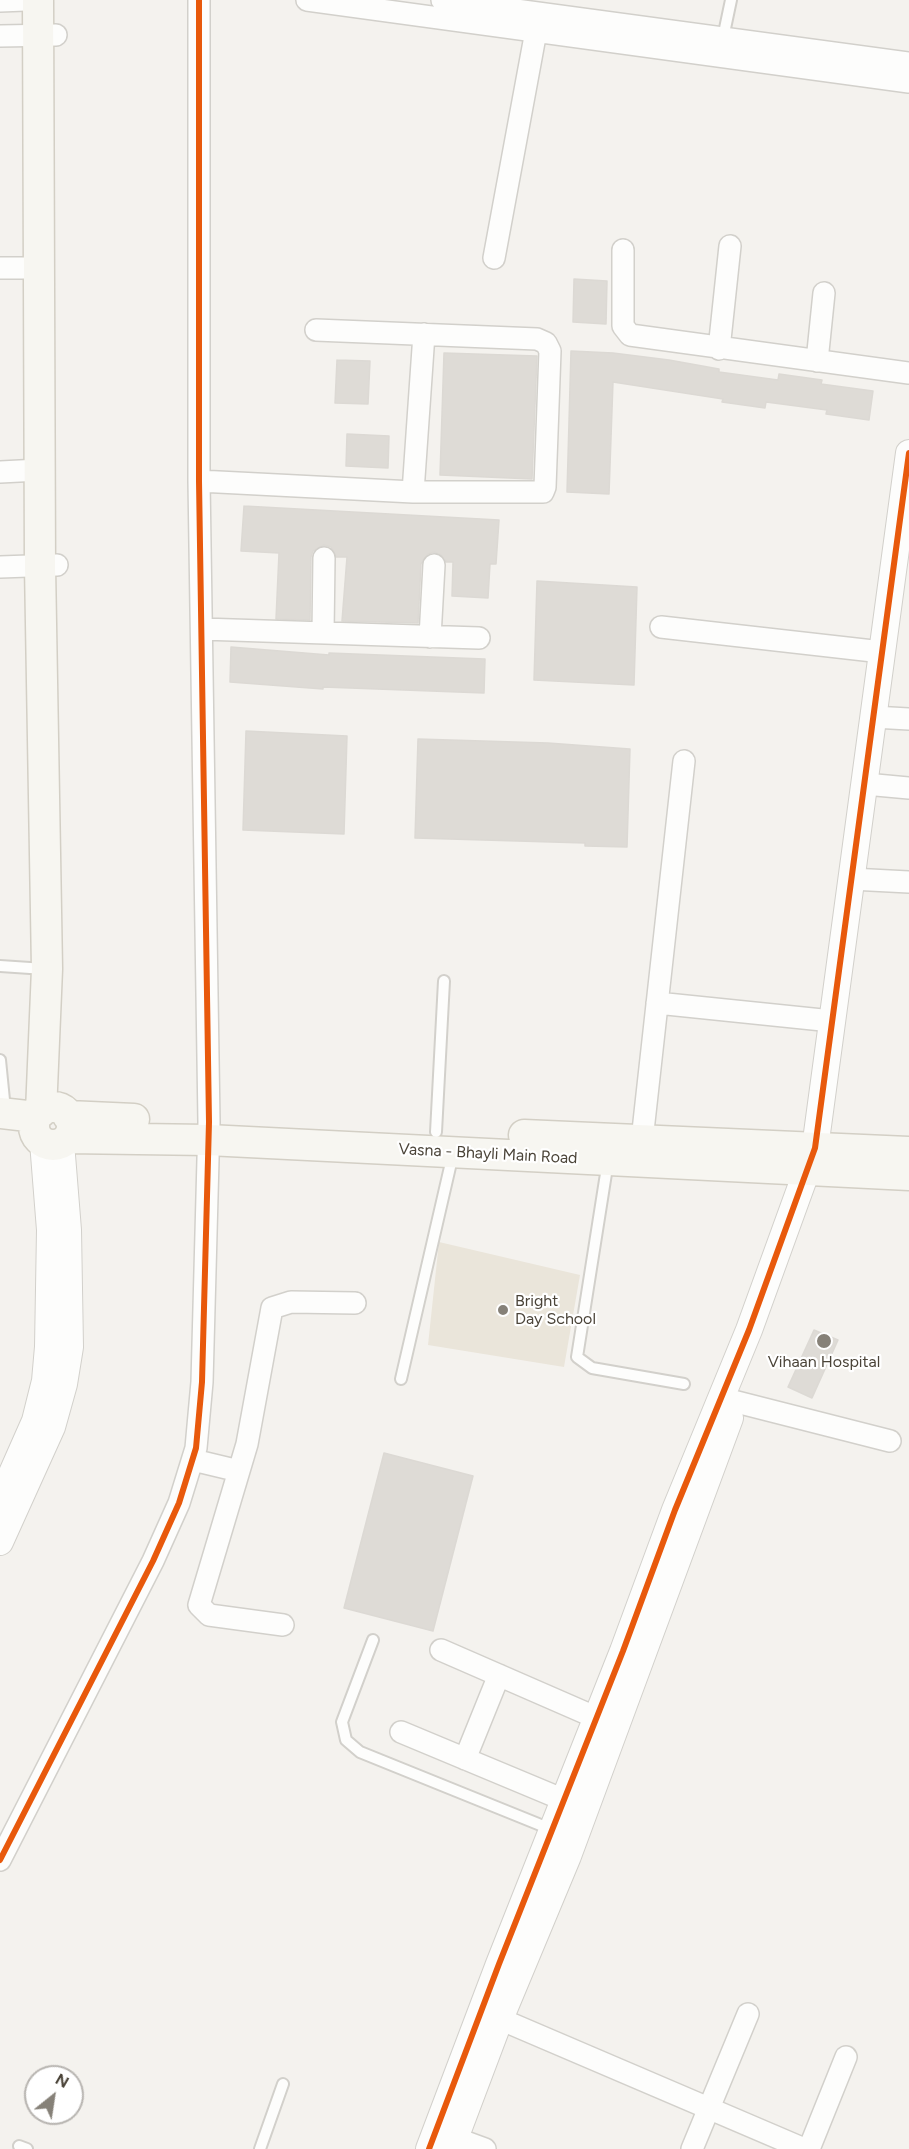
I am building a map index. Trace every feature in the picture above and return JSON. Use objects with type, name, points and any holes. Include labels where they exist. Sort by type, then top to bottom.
[{"type":"main road","points":[[38,0],[48,35],[47,969],[51,1126]]},
{"type":"main road","points":[[51,1126],[48,565],[39,470],[39,268],[48,35],[54,0]]},
{"type":"main road","name":"Vasna - Bhayli Main Road","points":[[2,1118],[51,1126],[444,1142],[642,1140],[819,1159],[909,1174]]},
{"type":"main road","name":"Vasna - Bhayli Main Road","points":[[444,1142],[608,1160],[819,1159],[909,1152]]},
{"type":"street","points":[[0,1],[26,0]]},
{"type":"street","points":[[0,1860],[153,1561],[179,1503],[196,1448],[202,1382],[209,1131],[199,481],[199,0]]},
{"type":"street","points":[[307,0],[909,82]]},
{"type":"street","points":[[442,0],[909,63]]},
{"type":"street","points":[[494,258],[536,31]]},
{"type":"street","points":[[0,36],[48,35]]},
{"type":"street","points":[[719,349],[730,246]]},
{"type":"street","points":[[623,250],[623,326],[630,335],[719,349],[909,373]]},
{"type":"street","points":[[0,268],[39,268]]},
{"type":"street","points":[[817,361],[824,293]]},
{"type":"street","points":[[199,481],[413,492],[537,494],[543,492],[549,351],[546,343],[537,339],[316,330]]},
{"type":"street","points":[[413,492],[423,334]]},
{"type":"street","points":[[819,1159],[832,1021],[889,718],[882,652],[909,453]]},
{"type":"street","points":[[0,472],[39,470]]},
{"type":"street","points":[[429,2149],[491,2013],[564,1834],[819,1159],[858,879],[889,718],[909,544]]},
{"type":"street","points":[[322,633],[324,558]]},
{"type":"street","points":[[0,567],[48,565]]},
{"type":"street","points":[[430,637],[434,565]]},
{"type":"street","points":[[661,627],[882,652]]},
{"type":"street","points":[[201,629],[479,638]]},
{"type":"street","points":[[642,1140],[684,761]]},
{"type":"street","points":[[876,779],[909,778]]},
{"type":"street","points":[[876,779],[909,788]]},
{"type":"street","points":[[858,879],[909,882]]},
{"type":"street","points":[[657,1003],[832,1021]]},
{"type":"street","points":[[0,1500],[35,1421],[45,1381],[48,1347],[51,1126]]},
{"type":"street","points":[[0,1542],[52,1427],[64,1384],[70,1347],[68,1230],[51,1126]]},
{"type":"street","points":[[283,1625],[209,1615],[199,1605],[239,1471],[272,1308],[291,1302],[355,1303]]},
{"type":"street","points":[[728,1401],[890,1441]]},
{"type":"street","points":[[564,1834],[564,1800],[675,1510],[728,1401]]},
{"type":"street","points":[[193,1460],[239,1471]]},
{"type":"street","points":[[441,1650],[597,1718]]},
{"type":"street","points":[[465,1759],[499,1675]]},
{"type":"street","points":[[401,1732],[564,1800]]},
{"type":"street","points":[[491,2013],[804,2149]]},
{"type":"street","points":[[485,2149],[453,2143],[491,2013]]},
{"type":"street","points":[[693,2149],[747,2014]]},
{"type":"street","points":[[808,2149],[846,2057]]},
{"type":"lane","points":[[723,38],[731,0]]},
{"type":"lane","points":[[0,966],[47,969]]},
{"type":"lane","points":[[401,1378],[444,1142],[444,981]]},
{"type":"lane","points":[[0,1060],[2,1118]]},
{"type":"lane","points":[[608,1160],[577,1358],[591,1368],[684,1384]]},
{"type":"lane","points":[[373,1640],[342,1722],[346,1740],[360,1752],[564,1834]]},
{"type":"lane","points":[[260,2149],[283,2084]]},
{"type":"shaded area","name":"Bright Day School","points":[[439,1242],[580,1275],[564,1367],[428,1345]]},
{"type":"building","points":[[574,279],[607,281],[606,324],[573,322]]},
{"type":"building","points":[[571,351],[613,353],[669,360],[719,369],[719,372],[778,380],[779,374],[822,380],[821,384],[873,391],[869,420],[826,414],[827,410],[766,402],[765,408],[722,402],[723,399],[613,382],[609,494],[567,492]]},
{"type":"building","points":[[444,353],[537,356],[532,479],[440,475]]},
{"type":"building","points":[[337,360],[370,361],[368,404],[335,403]]},
{"type":"building","points":[[347,434],[389,436],[388,468],[346,466]]},
{"type":"building","points":[[244,506],[499,520],[496,564],[490,564],[488,598],[452,596],[453,562],[446,562],[441,555],[434,552],[428,554],[421,564],[418,623],[342,621],[347,557],[336,557],[331,547],[324,545],[313,551],[311,557],[310,620],[276,619],[279,553],[241,551]]},
{"type":"building","points":[[537,581],[637,587],[634,685],[534,680]]},
{"type":"building","points":[[231,647],[329,655],[329,653],[485,659],[484,693],[323,687],[323,689],[230,682]]},
{"type":"building","points":[[246,731],[347,736],[344,834],[243,830]]},
{"type":"building","points":[[418,739],[548,743],[630,749],[627,847],[585,846],[585,843],[415,838]]},
{"type":"building","points":[[814,1330],[838,1340],[812,1398],[788,1387]]},
{"type":"building","points":[[384,1453],[473,1476],[433,1631],[344,1608]]},
{"type":"cycle path","points":[[0,1860],[153,1561],[179,1503],[196,1448],[202,1382],[209,1122],[199,481],[199,0]]},
{"type":"cycle path","points":[[429,2149],[499,1964],[623,1651],[675,1510],[749,1330],[815,1148],[909,453]]},
{"type":"place","name":"Bright Day School","points":[[503,1310]]},
{"type":"place","name":"Vihaan Hospital","points":[[824,1341]]}]
